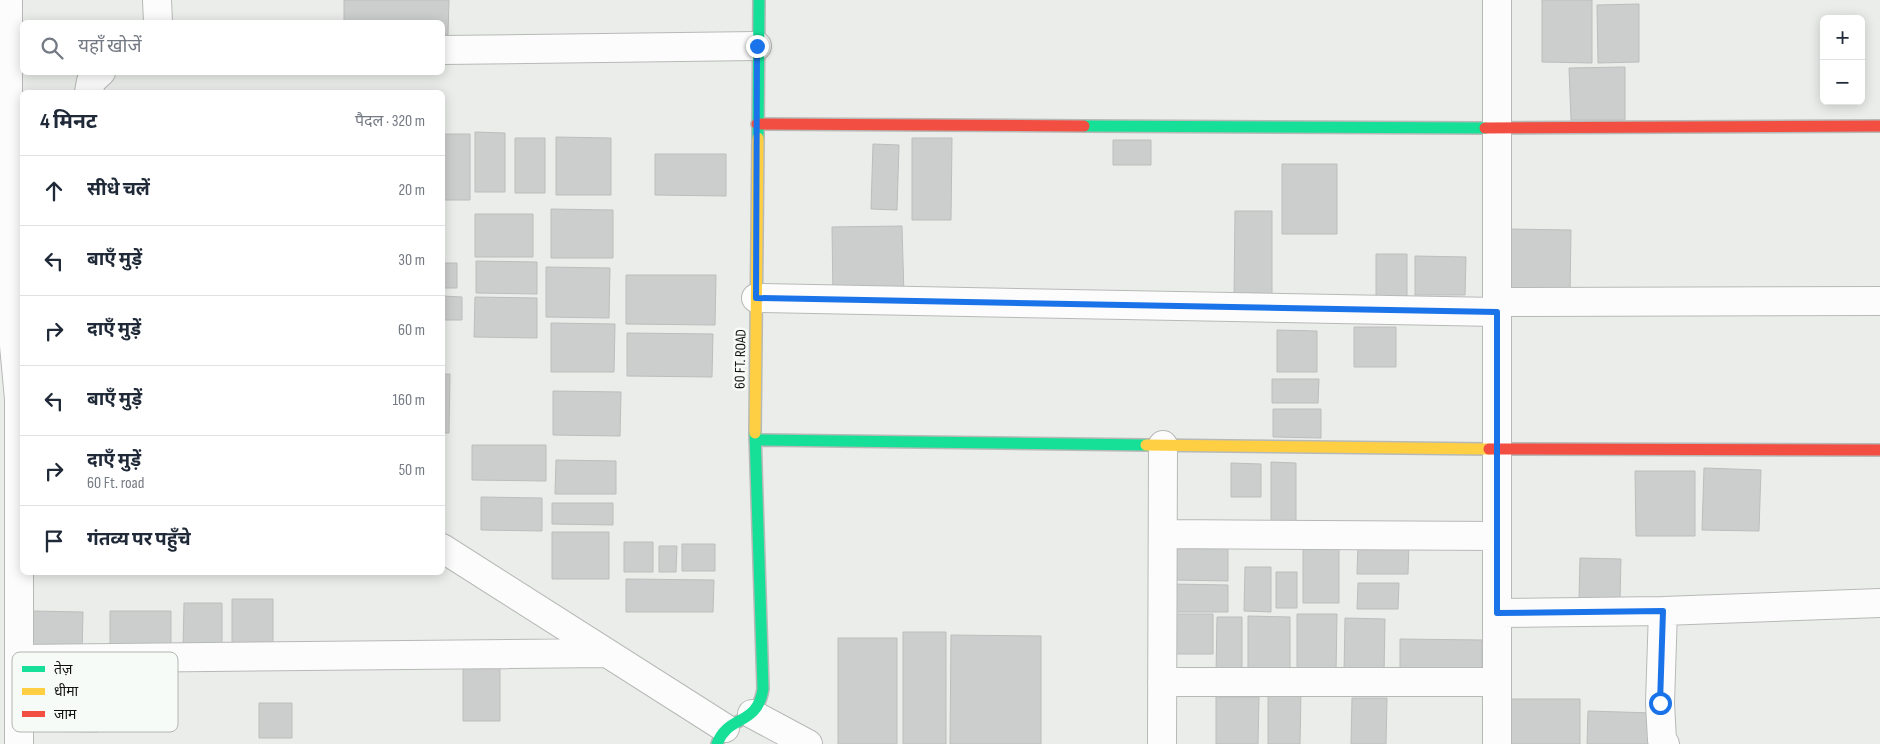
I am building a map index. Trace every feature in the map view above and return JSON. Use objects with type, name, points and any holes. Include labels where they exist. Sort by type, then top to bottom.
[{"type":"street","points":[[8,0],[4,280],[19,399],[20,652]]},
{"type":"street","points":[[157,0],[158,20]]},
{"type":"street","name":"60 FT. ROAD","points":[[752,714],[762,699],[764,680],[755,440],[757,46],[759,0]]},
{"type":"street","points":[[1497,0],[1497,744]]},
{"type":"street","points":[[445,50],[757,46]]},
{"type":"street","points":[[89,90],[91,81],[98,75]]},
{"type":"street","points":[[757,124],[1497,128],[1880,126]]},
{"type":"street","points":[[756,298],[1497,307],[1880,301]]},
{"type":"street","points":[[755,440],[1497,449],[1880,450]]},
{"type":"street","points":[[1162,744],[1163,445]]},
{"type":"street","points":[[1163,534],[1497,536]]},
{"type":"street","points":[[445,550],[606,653],[721,736],[752,714],[808,744]]},
{"type":"street","points":[[1497,613],[1663,611],[1880,603]]},
{"type":"street","points":[[1663,611],[1660,703],[1662,740],[1665,744]]},
{"type":"street","points":[[178,657],[606,653]]},
{"type":"street","points":[[1162,682],[1497,682]]},
{"type":"building","points":[[344,0],[449,0],[448,35],[445,35],[445,20],[344,20]]},
{"type":"building","points":[[1542,0],[1592,0],[1592,63],[1542,62]]},
{"type":"building","points":[[1639,4],[1639,62],[1598,63],[1597,5]]},
{"type":"building","points":[[1625,67],[1625,120],[1571,120],[1569,68]]},
{"type":"building","points":[[475,132],[505,133],[505,192],[475,192]]},
{"type":"building","points":[[445,134],[470,134],[470,200],[445,200]]},
{"type":"building","points":[[556,137],[611,138],[611,195],[556,195]]},
{"type":"building","points":[[515,138],[545,138],[545,193],[515,193]]},
{"type":"building","points":[[912,138],[952,138],[951,220],[912,220]]},
{"type":"building","points":[[1113,140],[1151,140],[1151,165],[1113,165]]},
{"type":"building","points":[[873,144],[899,145],[897,210],[871,209]]},
{"type":"building","points":[[655,154],[726,154],[726,196],[655,195]]},
{"type":"building","points":[[1282,164],[1337,164],[1337,234],[1282,234]]},
{"type":"building","points":[[551,209],[613,210],[613,258],[551,258]]},
{"type":"building","points":[[1235,211],[1272,211],[1272,299],[1234,299]]},
{"type":"building","points":[[475,214],[533,214],[533,257],[475,257]]},
{"type":"building","points":[[902,226],[904,296],[833,298],[832,227]]},
{"type":"building","points":[[1509,229],[1571,230],[1570,295],[1508,294]]},
{"type":"building","points":[[1376,254],[1407,254],[1407,297],[1376,296]]},
{"type":"building","points":[[1415,256],[1466,257],[1465,295],[1415,295]]},
{"type":"building","points":[[476,261],[537,262],[537,294],[476,293]]},
{"type":"building","points":[[445,263],[457,263],[457,288],[445,288]]},
{"type":"building","points":[[546,267],[610,268],[609,318],[546,317]]},
{"type":"building","points":[[626,275],[716,275],[715,325],[626,324]]},
{"type":"building","points":[[445,296],[462,297],[462,320],[445,320]]},
{"type":"building","points":[[475,297],[537,298],[537,338],[474,337]]},
{"type":"building","points":[[551,323],[615,324],[614,372],[551,372]]},
{"type":"building","points":[[1354,327],[1396,327],[1396,367],[1354,367]]},
{"type":"building","points":[[1277,330],[1317,331],[1317,372],[1277,372]]},
{"type":"building","points":[[627,333],[713,334],[712,377],[627,376]]},
{"type":"building","points":[[445,374],[450,374],[449,433],[445,433]]},
{"type":"building","points":[[1272,379],[1319,379],[1318,403],[1272,403]]},
{"type":"building","points":[[553,391],[621,392],[620,436],[553,435]]},
{"type":"building","points":[[1273,409],[1321,409],[1321,438],[1273,437]]},
{"type":"building","points":[[472,445],[546,445],[546,481],[472,480]]},
{"type":"building","points":[[556,460],[616,461],[616,494],[555,494]]},
{"type":"building","points":[[1271,462],[1296,463],[1296,526],[1271,526]]},
{"type":"building","points":[[1231,463],[1261,464],[1261,497],[1231,497]]},
{"type":"building","points":[[1704,468],[1761,470],[1759,531],[1702,530]]},
{"type":"building","points":[[1635,471],[1695,471],[1695,536],[1636,536]]},
{"type":"building","points":[[481,497],[542,498],[542,531],[481,530]]},
{"type":"building","points":[[552,503],[613,503],[613,525],[552,524]]},
{"type":"building","points":[[552,532],[609,532],[609,579],[552,579]]},
{"type":"building","points":[[624,542],[653,542],[653,572],[624,572]]},
{"type":"building","points":[[1173,542],[1228,543],[1228,581],[1173,580]]},
{"type":"building","points":[[1358,543],[1409,543],[1408,574],[1357,574]]},
{"type":"building","points":[[682,544],[715,544],[715,571],[682,571]]},
{"type":"building","points":[[1303,545],[1339,545],[1339,603],[1303,603]]},
{"type":"building","points":[[659,546],[677,546],[676,572],[659,572]]},
{"type":"building","points":[[1580,558],[1621,559],[1620,600],[1579,599]]},
{"type":"building","points":[[1245,567],[1271,567],[1271,612],[1244,611]]},
{"type":"building","points":[[1276,572],[1297,572],[1297,608],[1276,608]]},
{"type":"building","points":[[626,579],[714,580],[713,612],[626,612]]},
{"type":"building","points":[[1358,583],[1399,583],[1398,609],[1357,609]]},
{"type":"building","points":[[1172,584],[1228,585],[1228,612],[1172,612]]},
{"type":"building","points":[[232,599],[273,599],[273,645],[232,645]]},
{"type":"building","points":[[184,603],[222,603],[222,649],[183,649]]},
{"type":"building","points":[[32,611],[83,612],[82,652],[32,652]]},
{"type":"building","points":[[110,611],[171,611],[171,652],[110,652]]},
{"type":"building","points":[[1167,614],[1213,614],[1213,654],[1167,654]]},
{"type":"building","points":[[1297,614],[1337,614],[1336,674],[1297,674]]},
{"type":"building","points":[[1248,616],[1290,617],[1290,673],[1248,673]]},
{"type":"building","points":[[1217,617],[1242,617],[1242,675],[1216,675]]},
{"type":"building","points":[[1345,618],[1385,619],[1384,674],[1344,674]]},
{"type":"building","points":[[903,632],[946,632],[946,744],[903,744]]},
{"type":"building","points":[[951,635],[1041,636],[1041,744],[950,744]]},
{"type":"building","points":[[838,638],[897,638],[897,744],[838,744]]},
{"type":"building","points":[[1400,639],[1482,640],[1482,676],[1400,675]]},
{"type":"building","points":[[463,666],[500,666],[500,721],[463,721]]},
{"type":"building","points":[[1268,692],[1301,692],[1300,744],[1268,744]]},
{"type":"building","points":[[1216,697],[1259,697],[1258,744],[1216,744]]},
{"type":"building","points":[[1352,698],[1387,698],[1386,744],[1351,744]]},
{"type":"building","points":[[1509,699],[1580,699],[1580,744],[1509,744]]},
{"type":"building","points":[[259,703],[292,703],[292,738],[259,738]]},
{"type":"building","points":[[1588,711],[1653,713],[1651,744],[1587,744]]},
{"type":"traffic: fast","points":[[758,138],[759,0]]},
{"type":"traffic: fast","points":[[1084,126],[1485,128]]},
{"type":"traffic: fast","points":[[717,744],[728,728],[755,709],[760,701],[763,689],[755,433]]},
{"type":"traffic: fast","points":[[755,440],[1146,445]]},
{"type":"traffic: slow","points":[[755,433],[758,138]]},
{"type":"traffic: slow","points":[[1146,445],[1489,449]]},
{"type":"traffic: jam","points":[[757,124],[1084,126]]},
{"type":"traffic: jam","points":[[1485,128],[1880,126]]},
{"type":"traffic: jam","points":[[1489,449],[1880,450]]},
{"type":"route","points":[[757,46],[756,298],[1497,312],[1497,613],[1663,611],[1660,703]]}]
